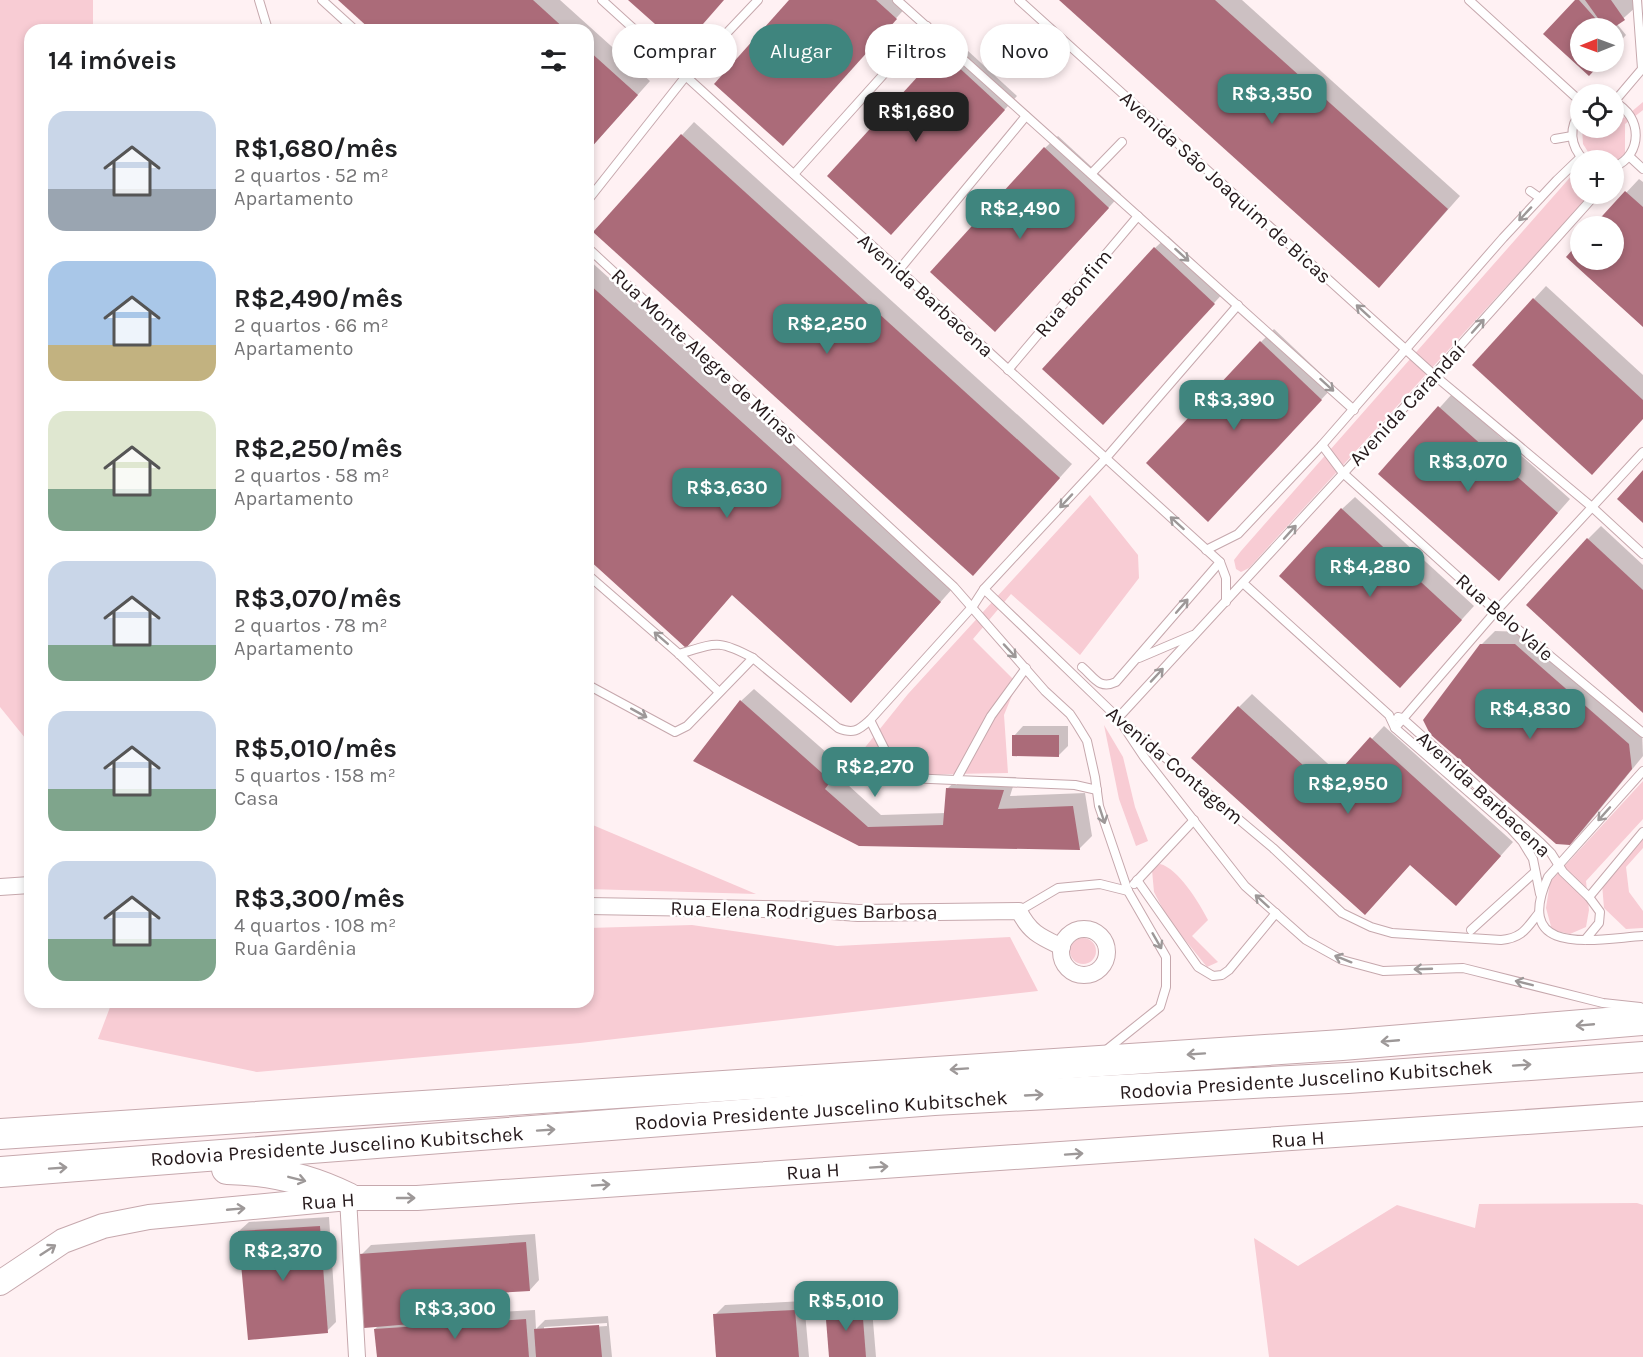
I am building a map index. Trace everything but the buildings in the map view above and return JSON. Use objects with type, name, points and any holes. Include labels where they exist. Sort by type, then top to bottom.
[{"type":"highway","name":"Rodovia Presidente Juscelino Kubitschek","points":[[0,1134],[1330,1045],[1643,1020]]},
{"type":"highway","name":"Rodovia Presidente Juscelino Kubitschek","points":[[0,1172],[934,1100],[1348,1078],[1643,1057]]},
{"type":"highway","points":[[0,1113],[107,1126]]},
{"type":"highway","points":[[113,1164],[262,1172],[324,1186],[348,1198]]},
{"type":"main road","name":"Rua H","points":[[0,1283],[63,1241],[103,1226],[149,1217],[348,1198],[441,1196],[1643,1114]]},
{"type":"street","points":[[0,886],[24,885]]},
{"type":"street","name":"Rua Elena Rodrigues Barbosa","points":[[594,906],[819,910],[858,913],[1019,911]]},
{"type":"street","points":[[1019,911],[1025,923],[1036,935],[1062,947]]},
{"type":"street","points":[[348,1198],[357,1357]]},
{"type":"lane","points":[[259,0],[266,24]]},
{"type":"lane","points":[[322,0],[348,24]]},
{"type":"lane","name":"Avenida Barbacena","points":[[602,0],[629,24]]},
{"type":"lane","points":[[735,24],[758,0]]},
{"type":"lane","points":[[897,0],[924,24]]},
{"type":"lane","name":"Avenida São Joaquim de Bicas","points":[[1019,0],[1434,375],[1592,507],[1643,554]]},
{"type":"lane","points":[[1469,0],[1570,92]]},
{"type":"lane","points":[[1624,90],[1642,69],[1637,0]]},
{"type":"lane","points":[[968,64],[1354,410]]},
{"type":"lane","points":[[594,192],[684,78]]},
{"type":"lane","name":"Avenida Barbacena","points":[[688,78],[1220,562]]},
{"type":"lane","points":[[794,174],[881,78]]},
{"type":"lane","points":[[1624,108],[1630,111],[1635,119],[1640,143],[1624,162]]},
{"type":"lane","points":[[899,270],[1026,116]]},
{"type":"lane","points":[[1555,140],[1570,136]]},
{"type":"lane","points":[[1091,174],[1122,142]]},
{"type":"lane","points":[[1630,157],[1643,169]]},
{"type":"lane","name":"Avenida Carandaí","points":[[1206,550],[1238,534],[1323,445],[1540,198],[1570,171]]},
{"type":"lane","points":[[1530,191],[1540,198]]},
{"type":"lane","name":"Avenida Carandaí","points":[[1118,718],[1434,375],[1587,204]]},
{"type":"lane","name":"Rua Bonfim","points":[[1008,370],[1138,216]]},
{"type":"lane","name":"Rua Monte Alegre de Minas","points":[[594,254],[937,570],[973,606],[994,634],[1045,691],[1070,714],[1087,741],[1099,806],[1128,891]]},
{"type":"lane","points":[[679,654],[718,644],[731,646],[753,658],[838,728],[849,733],[858,730],[870,720],[973,606],[984,589],[1106,458],[1238,305]]},
{"type":"lane","name":"Rua Belo Vale","points":[[1323,445],[1343,473],[1496,611],[1643,734]]},
{"type":"lane","points":[[1395,728],[1496,611],[1643,452]]},
{"type":"lane","points":[[1082,667],[1102,685],[1107,686],[1116,682],[1220,562],[1226,578],[1226,602]]},
{"type":"lane","points":[[594,580],[719,692]]},
{"type":"lane","name":"Avenida Barbacena","points":[[1243,583],[1389,715],[1395,728],[1511,829],[1528,849],[1535,872]]},
{"type":"lane","name":"Avenida Contagem","points":[[984,589],[1118,718],[1273,848],[1342,914],[1371,927],[1392,933],[1501,940],[1521,935],[1538,914]]},
{"type":"lane","points":[[1136,659],[1196,634]]},
{"type":"lane","points":[[594,688],[675,732],[687,726],[753,658]]},
{"type":"lane","points":[[956,780],[991,716],[1026,668]]},
{"type":"lane","name":"Avenida Barbacena","points":[[1389,715],[1402,718],[1519,821],[1551,853],[1563,872],[1589,897],[1600,912],[1599,923],[1585,940]]},
{"type":"lane","points":[[1118,718],[1144,757],[1245,886],[1306,940],[1342,960],[1383,971],[1463,968],[1603,1003],[1643,1008]]},
{"type":"lane","points":[[870,720],[889,759],[907,778],[1075,785],[1097,790]]},
{"type":"lane","points":[[1540,894],[1548,877],[1558,865],[1643,771]]},
{"type":"lane","points":[[1092,1061],[1160,1007],[1167,987],[1166,957],[1128,891],[1194,820]]},
{"type":"lane","points":[[1589,897],[1643,832]]},
{"type":"lane","points":[[1471,930],[1535,872],[1540,894],[1538,914],[1547,931],[1558,938],[1572,941],[1643,936]]},
{"type":"lane","points":[[1137,880],[1198,967],[1213,976],[1222,975],[1229,970],[1276,914]]},
{"type":"lane","name":"Rua Elena Rodrigues Barbosa","points":[[1019,911],[1058,888],[1100,884],[1128,891]]},
{"type":"shaded area","points":[[0,0],[93,0],[93,24],[24,24],[24,737],[0,707]]},
{"type":"shaded area","points":[[1643,102],[1643,110],[1625,124],[1624,154],[1624,150],[1587,150],[1583,138],[1624,138],[1624,118]]},
{"type":"shaded area","points":[[1570,177],[1570,204],[1582,204],[1249,568],[1241,572],[1236,569],[1234,560]]},
{"type":"shaded area","points":[[1090,495],[1138,555],[1139,578],[1080,655],[1011,594],[973,639],[1017,683],[1004,715],[1008,773],[842,776],[908,694]]},
{"type":"shaded area","points":[[1104,725],[1123,757],[1135,807],[1148,841],[1136,846],[1119,799]]},
{"type":"shaded area","points":[[1643,781],[1643,819],[1586,881],[1589,910],[1586,927],[1570,934],[1552,930],[1546,908],[1550,882]]},
{"type":"shaded area","points":[[594,826],[756,894],[594,889]]},
{"type":"shaded area","points":[[1643,839],[1643,848],[1626,867],[1629,892],[1643,911],[1643,928],[1626,929],[1604,908],[1602,884]]},
{"type":"shaded area","points":[[1160,864],[1181,879],[1200,905],[1208,920],[1192,936],[1218,962],[1207,967],[1168,919],[1154,892],[1152,870]]},
{"type":"shaded area","points":[[692,925],[837,946],[1010,937],[1038,991],[580,1043],[257,1072],[98,1039],[110,1008],[594,1008],[594,928]]},
{"type":"shaded area","points":[[1083,938],[1092,942],[1096,951],[1092,960],[1083,964],[1074,960],[1070,951],[1074,942]]},
{"type":"shaded area","points":[[1637,1203],[1643,1205],[1643,1357],[1269,1357],[1254,1238],[1298,1266],[1397,1205],[1475,1228],[1479,1204]]}]
